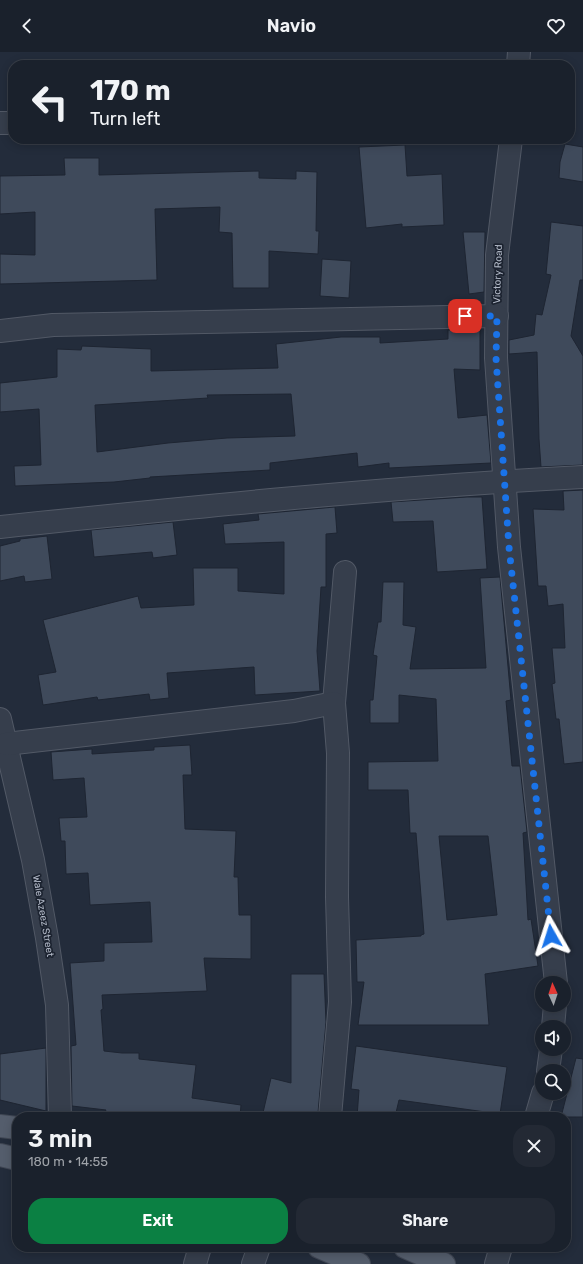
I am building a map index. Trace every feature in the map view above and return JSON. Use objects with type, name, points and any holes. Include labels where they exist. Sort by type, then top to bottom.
[{"type":"main road","points":[[0,1126],[12,1127]]},
{"type":"main road","points":[[0,1155],[12,1157]]},
{"type":"main road","points":[[330,1252],[358,1264]]},
{"type":"main road","points":[[416,1252],[444,1264]]},
{"type":"street","name":"Victory Road","points":[[510,144],[497,255],[496,358],[509,547],[555,976]]},
{"type":"street","points":[[0,331],[54,325],[497,316]]},
{"type":"street","points":[[0,527],[247,502],[504,481],[583,478]]},
{"type":"street","points":[[330,1112],[340,1002],[338,752],[334,703],[345,572]]},
{"type":"street","points":[[6,744],[294,711],[334,703]]},
{"type":"street","name":"Wale Azeez Street","points":[[0,720],[33,860],[57,1005],[60,1112]]},
{"type":"street","points":[[537,1112],[541,1100]]},
{"type":"street","points":[[195,1264],[199,1252]]},
{"type":"street","points":[[252,1264],[257,1252]]},
{"type":"street","points":[[496,1264],[500,1252]]},
{"type":"building","points":[[565,144],[583,147],[583,182],[559,178],[560,162]]},
{"type":"building","points":[[405,145],[407,176],[442,174],[444,225],[402,227],[402,224],[366,228],[359,147]]},
{"type":"building","points":[[64,158],[99,158],[99,175],[259,171],[259,178],[296,179],[296,171],[317,172],[316,231],[319,231],[318,254],[269,251],[269,288],[233,288],[232,233],[219,232],[220,207],[155,209],[157,280],[0,284],[0,254],[35,255],[35,212],[0,214],[0,176],[65,175]]},
{"type":"building","points":[[551,222],[583,226],[583,280],[580,280],[571,336],[583,356],[583,465],[541,467],[537,352],[509,354],[509,340],[534,335],[536,314],[542,315],[551,275],[546,274]]},
{"type":"building","points":[[463,232],[485,232],[484,292],[469,294]]},
{"type":"building","points":[[322,259],[351,261],[349,298],[320,296]]},
{"type":"building","points":[[480,329],[480,370],[454,369],[458,418],[487,415],[491,463],[389,468],[389,463],[358,467],[357,453],[270,463],[270,470],[150,477],[114,482],[15,486],[14,466],[41,465],[39,409],[0,412],[0,383],[57,377],[57,349],[81,350],[82,346],[151,349],[151,371],[278,368],[276,344],[341,337],[380,337],[380,343],[448,339],[448,330]],"holes":[[[291,394],[295,436],[227,438],[168,443],[97,452],[95,405],[208,398],[207,395]]]},
{"type":"building","points":[[583,490],[583,762],[564,764],[559,719],[556,719],[552,684],[555,683],[552,648],[565,648],[563,604],[548,606],[546,586],[538,586],[533,509],[564,510],[563,491]]},
{"type":"building","points":[[482,497],[487,569],[437,572],[433,521],[393,522],[391,502]]},
{"type":"building","points":[[335,507],[337,533],[326,534],[326,587],[321,587],[317,651],[320,691],[255,695],[254,667],[167,673],[169,698],[150,700],[149,694],[98,700],[97,697],[43,705],[38,675],[56,672],[43,620],[138,596],[141,608],[194,605],[193,568],[238,568],[238,591],[284,594],[284,542],[225,544],[223,524],[259,520],[258,514]]},
{"type":"building","points":[[173,522],[177,555],[153,558],[152,552],[94,557],[91,530]]},
{"type":"building","points":[[47,536],[52,579],[25,582],[24,576],[0,581],[0,546],[20,541],[20,539]]},
{"type":"building","points":[[500,577],[511,700],[506,701],[512,766],[520,766],[527,832],[523,833],[528,920],[531,919],[538,966],[485,974],[489,1025],[358,1025],[364,982],[357,982],[356,940],[421,936],[424,934],[416,833],[410,833],[408,790],[368,790],[368,762],[438,761],[436,699],[399,695],[399,723],[370,723],[370,700],[373,700],[377,656],[373,655],[378,622],[381,622],[383,582],[404,582],[403,625],[416,627],[410,669],[486,668],[480,578]],"holes":[[[439,836],[488,836],[497,915],[447,920]]]},
{"type":"building","points":[[190,745],[192,775],[183,775],[185,829],[236,831],[234,877],[238,877],[239,915],[251,915],[251,959],[204,958],[207,991],[102,995],[103,1009],[101,1010],[104,1051],[139,1053],[139,1059],[196,1065],[192,1098],[241,1105],[240,1112],[105,1112],[106,1110],[72,1106],[71,1046],[76,1045],[70,963],[104,961],[104,943],[152,942],[150,902],[90,905],[88,873],[66,874],[65,841],[61,841],[59,818],[87,817],[84,778],[53,780],[51,752],[92,749],[92,754],[154,750],[154,747]]},
{"type":"building","points":[[291,974],[324,974],[326,1022],[318,1112],[263,1112],[271,1078],[291,1083]]},
{"type":"building","points":[[356,1046],[507,1067],[500,1112],[486,1112],[399,1100],[396,1112],[357,1112],[359,1090],[351,1089]]},
{"type":"building","points":[[46,1048],[46,1111],[0,1100],[0,1054]]},
{"type":"building","points":[[576,1058],[583,1059],[583,1117],[571,1117],[571,1112],[562,1112],[565,1100],[571,1100],[571,1078]]},
{"type":"route","points":[[465,316],[497,316],[496,358],[509,547],[551,936]]}]
